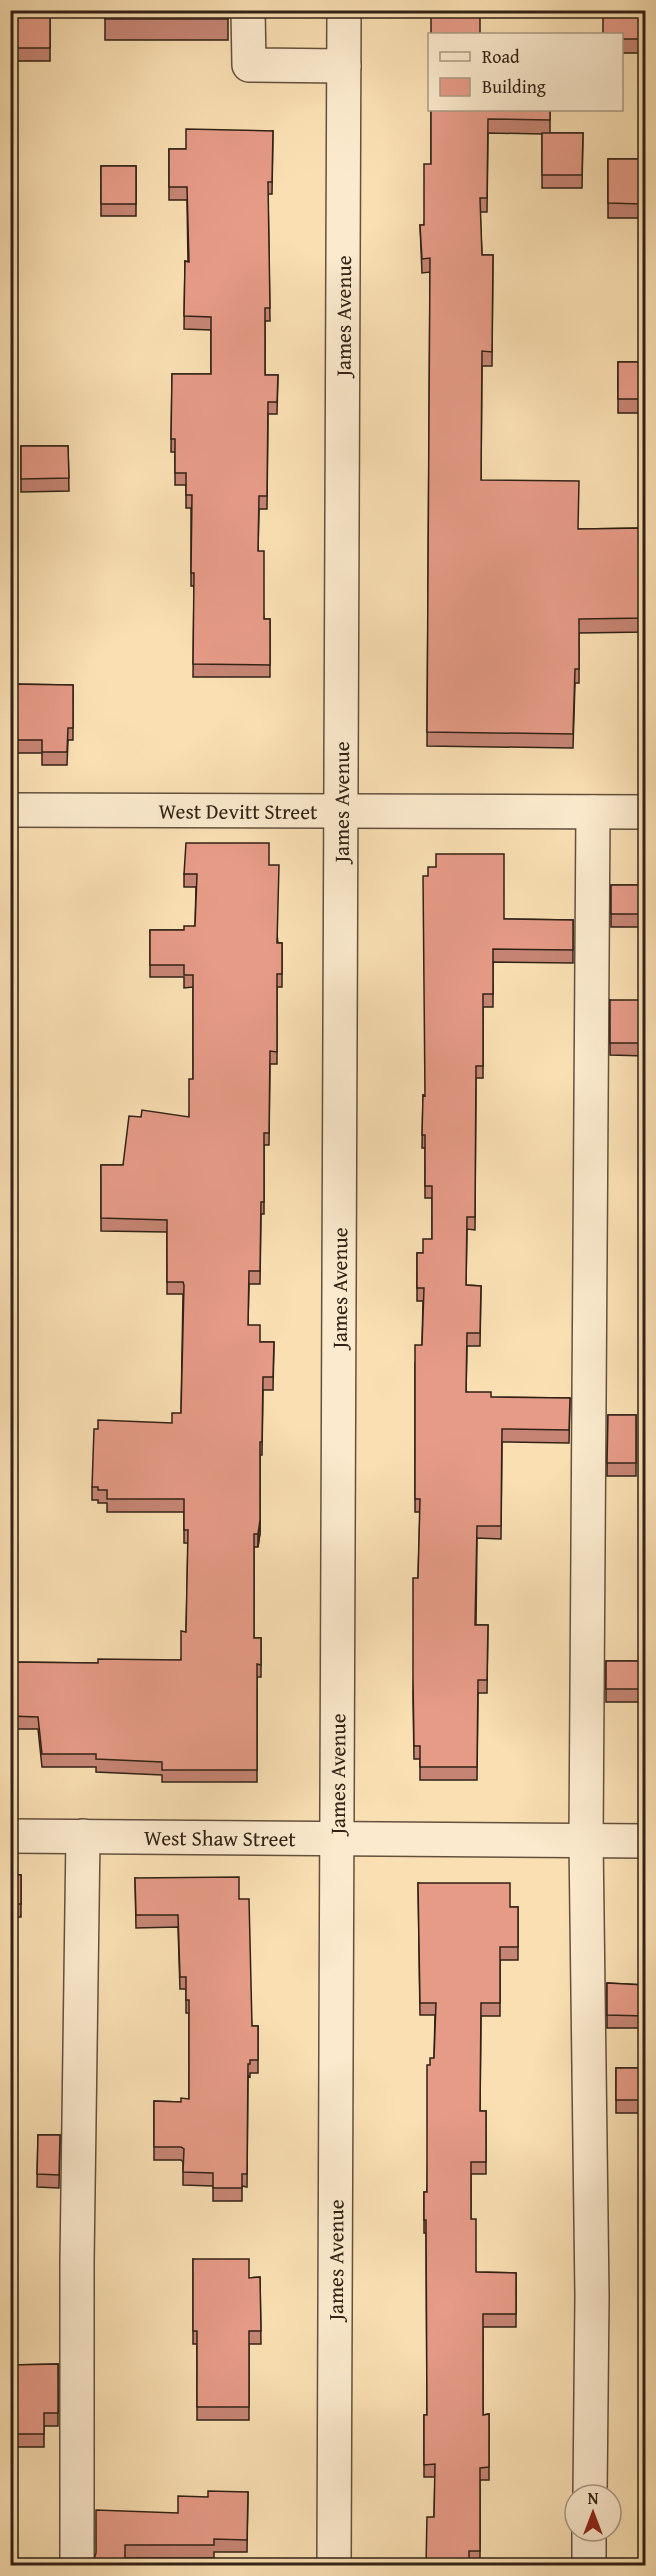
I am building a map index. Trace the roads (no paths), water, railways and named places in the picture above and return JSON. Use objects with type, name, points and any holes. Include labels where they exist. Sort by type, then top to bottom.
[{"type":"street","points":[[248,10],[249,65],[344,66]]},
{"type":"street","name":"James Avenue","points":[[334,2565],[344,10]]},
{"type":"street","name":"West Devitt Street","points":[[10,810],[645,812]]},
{"type":"street","points":[[590,2483],[592,2296],[586,1840],[593,812]]},
{"type":"street","name":"West Shaw Street","points":[[10,1836],[645,1841]]},
{"type":"street","points":[[77,2565],[77,2261],[83,1836]]},
{"type":"street","points":[[589,2565],[590,2543]]}]
